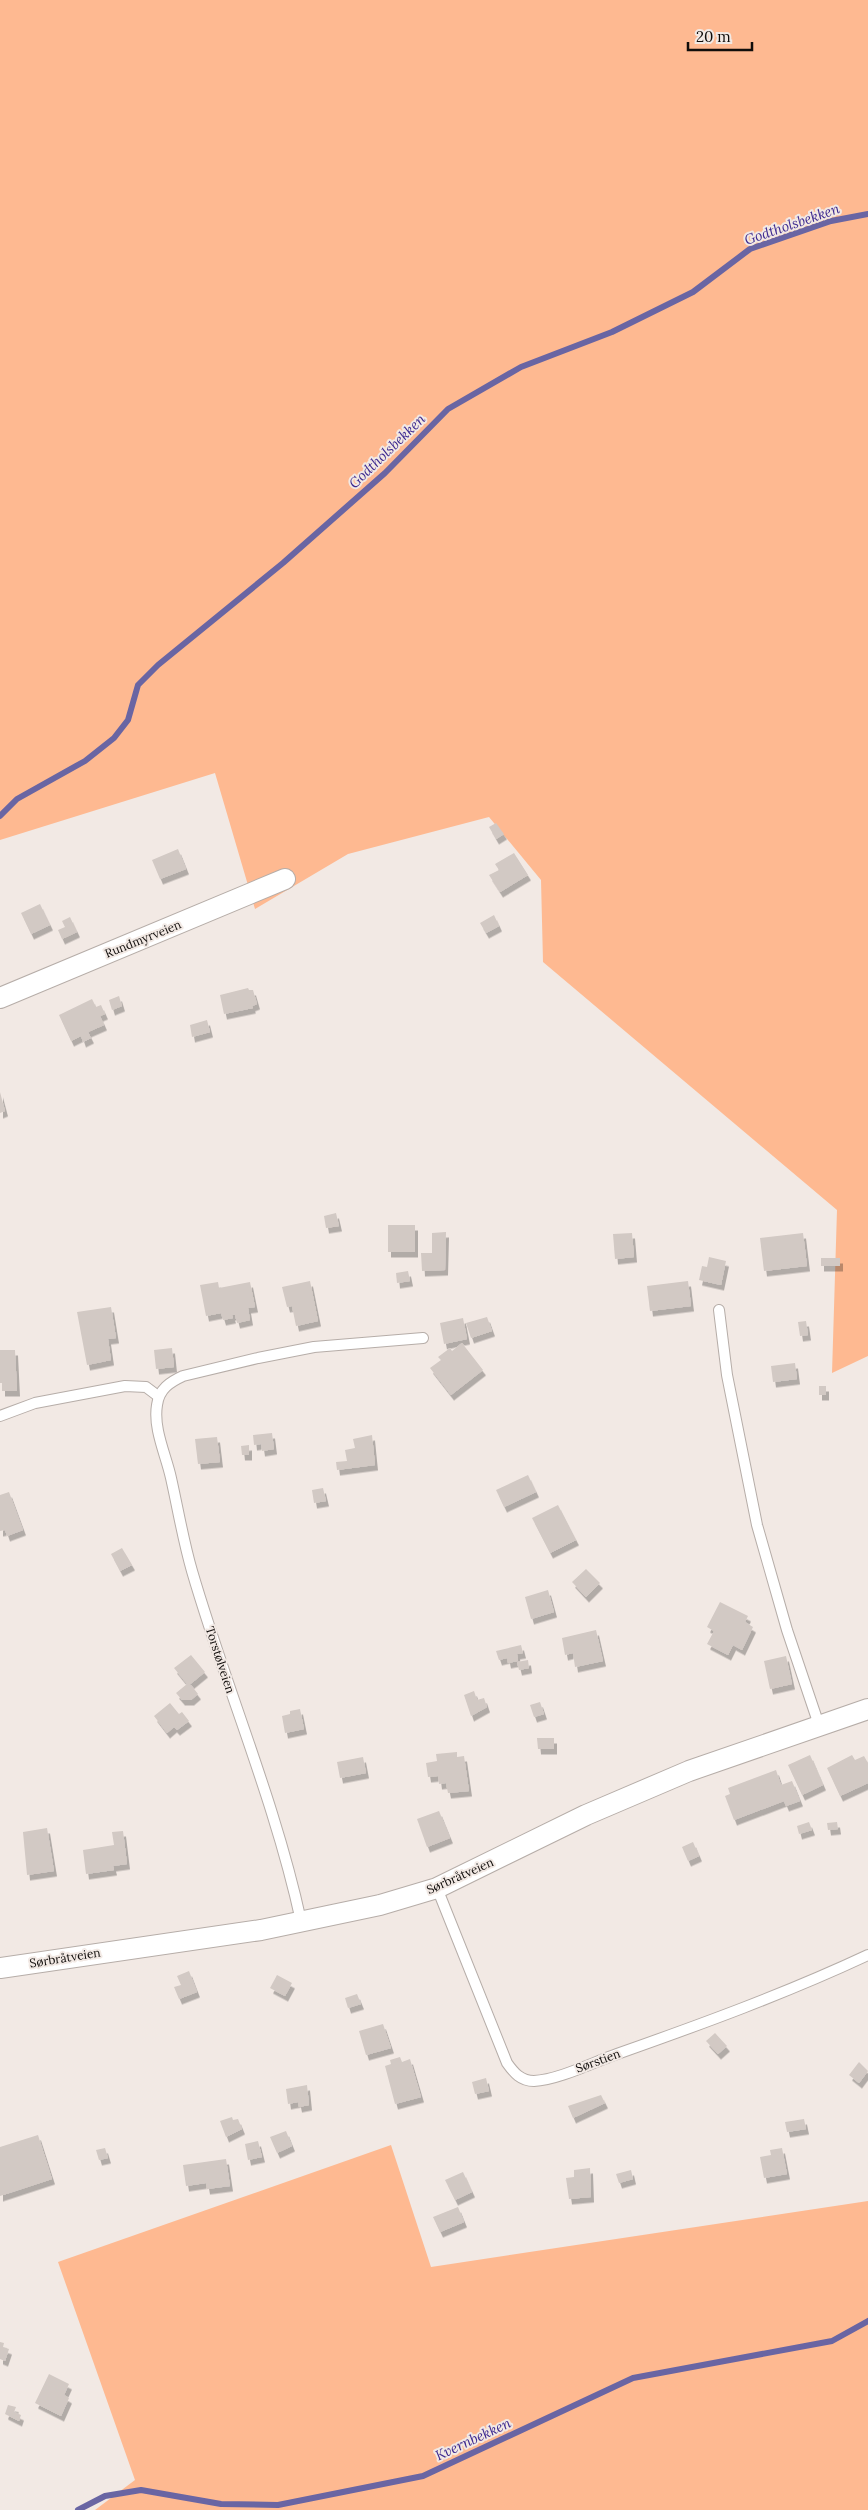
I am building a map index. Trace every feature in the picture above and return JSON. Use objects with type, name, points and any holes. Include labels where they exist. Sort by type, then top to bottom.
[{"type":"street","name":"Rundmyrveien","points":[[0,998],[285,879]]},
{"type":"street","name":"Sørbråtveien","points":[[0,1968],[261,1930],[380,1905],[437,1888],[637,1792],[689,1771],[868,1709]]},
{"type":"lane","points":[[719,1310],[727,1375],[757,1525],[787,1630],[819,1725]]},
{"type":"lane","points":[[0,1416],[36,1403],[125,1386],[146,1387],[158,1396],[172,1381],[183,1376],[258,1358],[346,1343],[423,1338]]},
{"type":"lane","name":"Torstølveien","points":[[158,1396],[156,1407],[157,1428],[171,1478],[191,1569],[288,1863],[301,1921]]},
{"type":"lane","name":"Sørstien","points":[[437,1888],[502,2052],[514,2073],[522,2079],[534,2081],[558,2075],[692,2027],[809,1982],[868,1955]]},
{"type":"shaded area","points":[[0,0],[868,0],[868,1356],[832,1373],[837,1210],[543,962],[541,880],[489,817],[348,854],[255,909],[215,773],[0,840]]},
{"type":"shaded area","points":[[391,2145],[431,2267],[868,2201],[868,2510],[95,2510],[135,2480],[58,2262]]},
{"type":"building","points":[[496,823],[504,834],[496,839],[489,827]]},
{"type":"building","points":[[178,849],[186,869],[160,879],[152,860]]},
{"type":"building","points":[[514,853],[528,875],[500,892],[489,875],[499,870],[495,864]]},
{"type":"building","points":[[40,904],[50,925],[31,934],[21,913]]},
{"type":"building","points":[[494,915],[499,926],[486,933],[480,923]]},
{"type":"building","points":[[70,917],[77,932],[62,939],[58,930],[65,927],[62,921]]},
{"type":"building","points":[[248,988],[253,990],[257,1004],[252,1006],[253,1008],[224,1014],[220,995]]},
{"type":"building","points":[[119,996],[122,1006],[112,1010],[109,1000]]},
{"type":"building","points":[[92,999],[96,1007],[101,1005],[105,1014],[100,1016],[104,1025],[88,1032],[91,1038],[83,1042],[81,1036],[71,1041],[59,1015]]},
{"type":"building","points":[[207,1020],[210,1032],[192,1037],[190,1025]]},
{"type":"building","points":[[0,1092],[5,1111],[0,1113]]},
{"type":"building","points":[[336,1213],[339,1226],[326,1228],[324,1216]]},
{"type":"building","points":[[388,1225],[415,1225],[415,1252],[388,1252]]},
{"type":"building","points":[[446,1232],[445,1270],[422,1271],[421,1253],[432,1253],[432,1233]]},
{"type":"building","points":[[632,1233],[634,1257],[615,1259],[613,1234]]},
{"type":"building","points":[[803,1233],[807,1266],[764,1271],[760,1238]]},
{"type":"building","points":[[709,1257],[726,1261],[721,1285],[699,1280],[702,1266],[707,1267]]},
{"type":"building","points":[[821,1258],[840,1258],[840,1266],[821,1266]]},
{"type":"building","points":[[408,1271],[410,1281],[397,1283],[396,1273]]},
{"type":"building","points":[[310,1281],[318,1321],[296,1326],[292,1306],[287,1307],[282,1287]]},
{"type":"building","points":[[688,1281],[691,1306],[650,1311],[647,1286]]},
{"type":"building","points":[[218,1282],[219,1288],[250,1282],[255,1307],[248,1308],[250,1320],[237,1323],[235,1315],[232,1315],[233,1318],[223,1320],[221,1313],[206,1316],[200,1285]]},
{"type":"building","points":[[111,1307],[116,1338],[108,1339],[111,1360],[87,1365],[77,1312]]},
{"type":"building","points":[[487,1317],[492,1331],[471,1338],[466,1323]]},
{"type":"building","points":[[463,1318],[467,1339],[444,1344],[440,1323]]},
{"type":"building","points":[[806,1321],[808,1335],[800,1336],[798,1322]]},
{"type":"building","points":[[462,1343],[483,1370],[451,1395],[430,1368],[441,1360],[438,1357],[450,1348],[452,1351]]},
{"type":"building","points":[[172,1348],[174,1367],[156,1369],[154,1350]]},
{"type":"building","points":[[0,1350],[15,1350],[17,1391],[2,1391],[2,1383],[0,1383]]},
{"type":"building","points":[[795,1363],[797,1379],[773,1382],[771,1366]]},
{"type":"building","points":[[819,1386],[826,1386],[826,1395],[819,1395]]},
{"type":"building","points":[[272,1433],[274,1449],[262,1451],[261,1444],[254,1445],[253,1435]]},
{"type":"building","points":[[372,1435],[375,1465],[337,1470],[336,1462],[347,1461],[345,1450],[355,1448],[353,1439]]},
{"type":"building","points":[[217,1437],[220,1462],[198,1464],[195,1439]]},
{"type":"building","points":[[249,1445],[249,1455],[242,1455],[241,1446]]},
{"type":"building","points":[[528,1475],[536,1492],[504,1507],[496,1490]]},
{"type":"building","points":[[323,1488],[326,1501],[314,1503],[312,1490]]},
{"type":"building","points":[[9,1492],[23,1530],[7,1536],[5,1530],[0,1531],[0,1495]]},
{"type":"building","points":[[558,1505],[576,1540],[550,1553],[532,1518]]},
{"type":"building","points":[[122,1548],[132,1565],[120,1571],[111,1554]]},
{"type":"building","points":[[586,1569],[600,1583],[586,1597],[572,1582]]},
{"type":"building","points":[[548,1590],[554,1612],[531,1619],[525,1597]]},
{"type":"building","points":[[720,1602],[748,1616],[745,1622],[753,1627],[742,1650],[733,1645],[728,1655],[707,1644],[714,1631],[707,1627]]},
{"type":"building","points":[[596,1630],[603,1661],[575,1667],[573,1653],[565,1655],[562,1638]]},
{"type":"building","points":[[521,1645],[523,1653],[517,1654],[518,1661],[508,1663],[507,1658],[499,1660],[496,1651]]},
{"type":"building","points":[[191,1655],[205,1672],[188,1686],[191,1685],[198,1694],[191,1700],[182,1700],[176,1693],[187,1684],[174,1668]]},
{"type":"building","points":[[786,1656],[792,1684],[770,1689],[764,1661]]},
{"type":"building","points":[[528,1660],[529,1668],[519,1670],[517,1662]]},
{"type":"building","points":[[474,1691],[477,1700],[484,1698],[487,1707],[471,1716],[464,1695]]},
{"type":"building","points":[[540,1702],[544,1714],[534,1717],[530,1705]]},
{"type":"building","points":[[170,1703],[179,1714],[182,1712],[189,1721],[177,1730],[174,1727],[167,1733],[154,1716]]},
{"type":"building","points":[[300,1709],[304,1729],[285,1733],[282,1716],[290,1714],[290,1711]]},
{"type":"building","points":[[537,1738],[554,1738],[554,1749],[538,1749]]},
{"type":"building","points":[[457,1752],[457,1757],[464,1756],[469,1791],[448,1793],[446,1783],[439,1784],[438,1776],[428,1777],[426,1763],[437,1761],[436,1754]]},
{"type":"building","points":[[810,1755],[823,1785],[802,1795],[788,1765]]},
{"type":"building","points":[[852,1755],[855,1760],[864,1756],[868,1763],[868,1783],[840,1796],[827,1768]]},
{"type":"building","points":[[363,1757],[366,1773],[340,1778],[337,1762]]},
{"type":"building","points":[[776,1770],[781,1785],[792,1781],[800,1801],[786,1806],[784,1801],[734,1820],[725,1796],[730,1794],[728,1788]]},
{"type":"building","points":[[439,1811],[450,1838],[427,1847],[417,1819]]},
{"type":"building","points":[[809,1822],[812,1830],[799,1834],[797,1826]]},
{"type":"building","points":[[837,1822],[838,1829],[828,1830],[827,1823]]},
{"type":"building","points":[[47,1828],[54,1871],[27,1875],[23,1832]]},
{"type":"building","points":[[123,1831],[127,1864],[113,1866],[114,1870],[86,1874],[83,1850],[114,1845],[112,1832]]},
{"type":"building","points":[[693,1842],[699,1856],[688,1861],[682,1847]]},
{"type":"building","points":[[189,1971],[197,1992],[179,1999],[174,1987],[181,1985],[177,1976]]},
{"type":"building","points":[[277,1975],[292,1983],[285,1996],[270,1988]]},
{"type":"building","points":[[357,1994],[361,2004],[348,2008],[345,1998]]},
{"type":"building","points":[[383,2024],[391,2048],[366,2055],[359,2031]]},
{"type":"building","points":[[715,2033],[727,2046],[718,2054],[706,2041]]},
{"type":"building","points":[[400,2057],[402,2062],[410,2059],[421,2097],[395,2104],[385,2066],[391,2064],[390,2060]]},
{"type":"building","points":[[859,2062],[868,2071],[859,2083],[849,2075]]},
{"type":"building","points":[[486,2078],[489,2091],[475,2094],[472,2082]]},
{"type":"building","points":[[307,2085],[309,2105],[299,2107],[298,2102],[288,2104],[286,2089]]},
{"type":"building","points":[[601,2095],[605,2103],[573,2118],[568,2106]]},
{"type":"building","points":[[232,2117],[233,2120],[238,2119],[242,2129],[226,2137],[220,2121]]},
{"type":"building","points":[[804,2119],[806,2129],[787,2132],[785,2122]]},
{"type":"building","points":[[286,2131],[292,2146],[277,2153],[270,2137]]},
{"type":"building","points":[[38,2135],[52,2179],[0,2196],[0,2147]]},
{"type":"building","points":[[258,2141],[262,2157],[248,2160],[245,2144]]},
{"type":"building","points":[[105,2148],[108,2158],[99,2160],[96,2150]]},
{"type":"building","points":[[782,2148],[787,2174],[764,2178],[760,2157],[771,2155],[770,2150]]},
{"type":"building","points":[[226,2159],[230,2186],[207,2189],[206,2183],[186,2186],[183,2165]]},
{"type":"building","points":[[590,2168],[591,2197],[569,2199],[566,2178],[574,2177],[574,2170]]},
{"type":"building","points":[[631,2170],[633,2179],[619,2183],[616,2174]]},
{"type":"building","points":[[463,2172],[472,2192],[455,2200],[445,2180]]},
{"type":"building","points":[[458,2207],[464,2222],[440,2232],[433,2217]]},
{"type":"building","points":[[0,2342],[4,2343],[3,2347],[9,2349],[5,2361],[0,2359]]},
{"type":"building","points":[[49,2374],[69,2384],[64,2395],[69,2398],[61,2416],[35,2403]]},
{"type":"building","points":[[8,2405],[16,2407],[14,2412],[21,2415],[19,2421],[5,2414]]},
{"type":"waterway","name":"Godtholsbekken","points":[[0,816],[17,799],[85,761],[114,738],[128,720],[138,685],[158,665],[283,563],[385,473],[448,409],[521,367],[612,332],[693,292],[750,249],[831,221],[868,214]]},
{"type":"waterway","name":"Kvernbekken","points":[[78,2510],[105,2496],[141,2490],[221,2504],[278,2505],[423,2476],[633,2378],[832,2341],[868,2321]]}]
